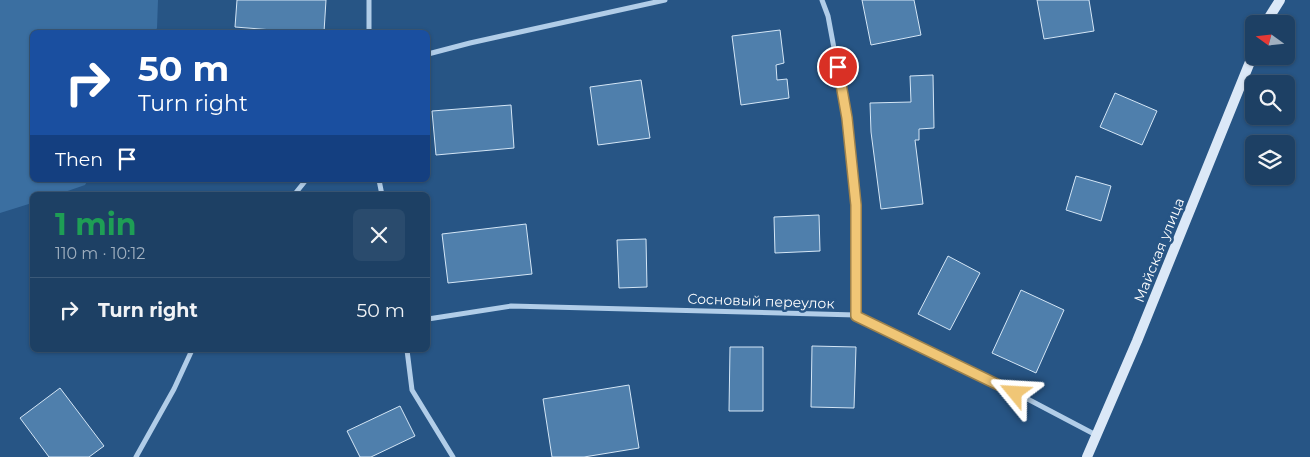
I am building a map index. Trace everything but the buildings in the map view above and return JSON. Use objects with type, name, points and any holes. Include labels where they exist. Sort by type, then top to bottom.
[{"type":"street","points":[[369,0],[369,30]]},
{"type":"street","points":[[430,53],[665,0]]},
{"type":"street","points":[[822,0],[828,16],[847,118],[856,205],[856,316]]},
{"type":"street","points":[[1271,15],[1280,0]]},
{"type":"street","name":"Майская улица","points":[[1087,457],[1137,341],[1249,65]]},
{"type":"street","points":[[296,192],[304,182]]},
{"type":"street","name":"Сосновый переулок","points":[[430,319],[511,306],[856,316],[999,384],[1096,435]]},
{"type":"street","points":[[136,457],[174,389],[191,352]]},
{"type":"street","points":[[407,352],[412,390],[453,457]]},
{"type":"shaded area","points":[[0,0],[158,0],[156,30],[30,30],[30,182],[87,182],[85,185],[65,192],[30,192],[30,204],[0,213]]},
{"type":"route","points":[[838,67],[847,118],[856,205],[856,316],[1015,393]]}]
